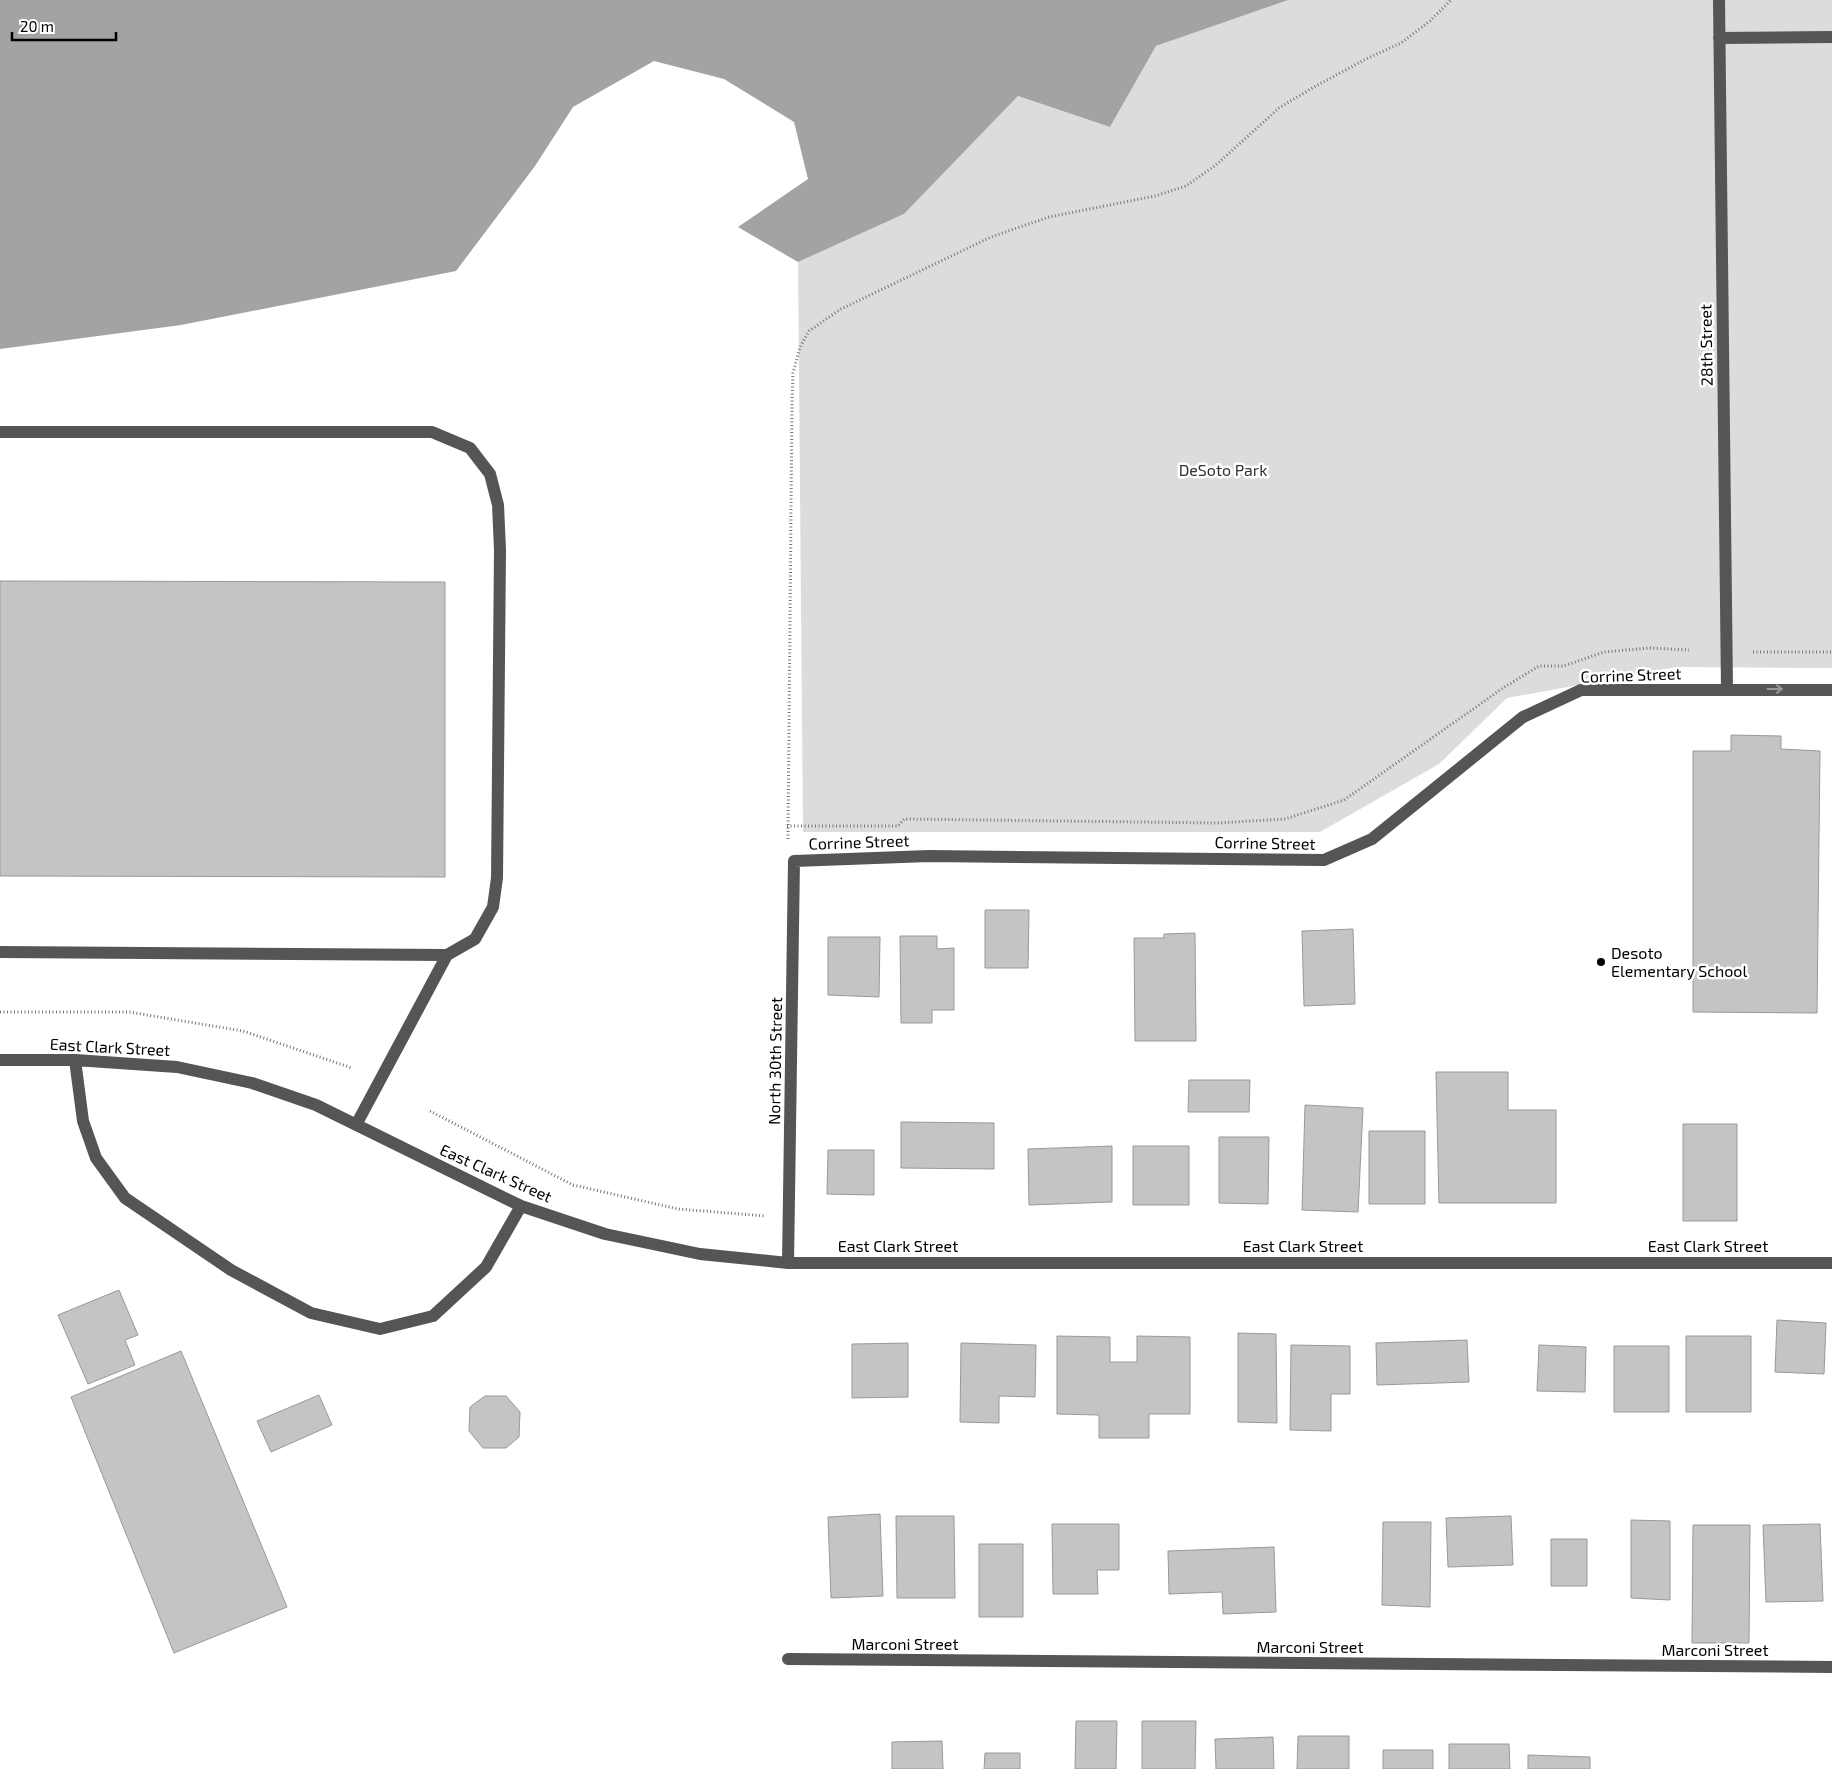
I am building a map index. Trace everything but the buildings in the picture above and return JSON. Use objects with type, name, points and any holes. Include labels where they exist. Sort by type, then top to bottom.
[{"type":"street","name":"28th Street","points":[[1719,0],[1727,689]]},
{"type":"street","points":[[1719,38],[1832,37]]},
{"type":"street","points":[[0,432],[432,432],[470,448],[490,474],[498,505],[500,550],[497,878],[493,907],[475,939],[447,954],[0,952]]},
{"type":"street","name":"Corrine Street","points":[[794,861],[929,856],[1324,860],[1372,839],[1523,717],[1581,690],[1832,690]]},
{"type":"street","name":"North 30th Street","points":[[788,1263],[794,861]]},
{"type":"street","points":[[356,1125],[447,954]]},
{"type":"street","name":"East Clark Street","points":[[0,1060],[75,1060],[177,1067],[252,1083],[316,1105],[521,1206],[605,1234],[700,1254],[788,1263],[1832,1263]]},
{"type":"street","points":[[75,1060],[83,1121],[96,1158],[125,1198],[231,1270],[310,1313],[380,1330],[433,1316],[486,1267],[521,1206]]},
{"type":"street","name":"Marconi Street","points":[[788,1660],[1832,1667]]},
{"type":"path","points":[[794,861],[787,835],[792,403],[793,373],[800,347],[809,331],[841,309],[991,237],[1048,217],[1155,196],[1186,186],[1216,166],[1279,108],[1314,86],[1402,43],[1430,22],[1451,0]]},
{"type":"path","points":[[787,826],[898,826],[904,819],[1218,823],[1285,819],[1344,800],[1503,688],[1538,666],[1564,666],[1604,652],[1622,650],[1649,648],[1689,650]]},
{"type":"path","points":[[1753,652],[1832,652]]},
{"type":"path","points":[[0,1012],[129,1012],[244,1031],[352,1068]]},
{"type":"path","points":[[430,1111],[573,1186],[678,1209],[769,1217]]},
{"type":"green space","name":"DeSoto Park","points":[[1286,0],[1832,0],[1832,668],[1677,667],[1507,698],[1439,764],[1320,832],[803,832],[798,262],[904,214],[1018,96],[1110,127],[1156,46]]},
{"type":"shaded area","points":[[0,0],[1288,0],[1156,46],[1110,127],[1018,96],[904,214],[798,262],[738,227],[808,179],[794,122],[724,79],[654,61],[573,107],[535,166],[456,271],[181,325],[0,349]]},
{"type":"place","name":"Desoto Elementary School","points":[[1601,962]]}]
